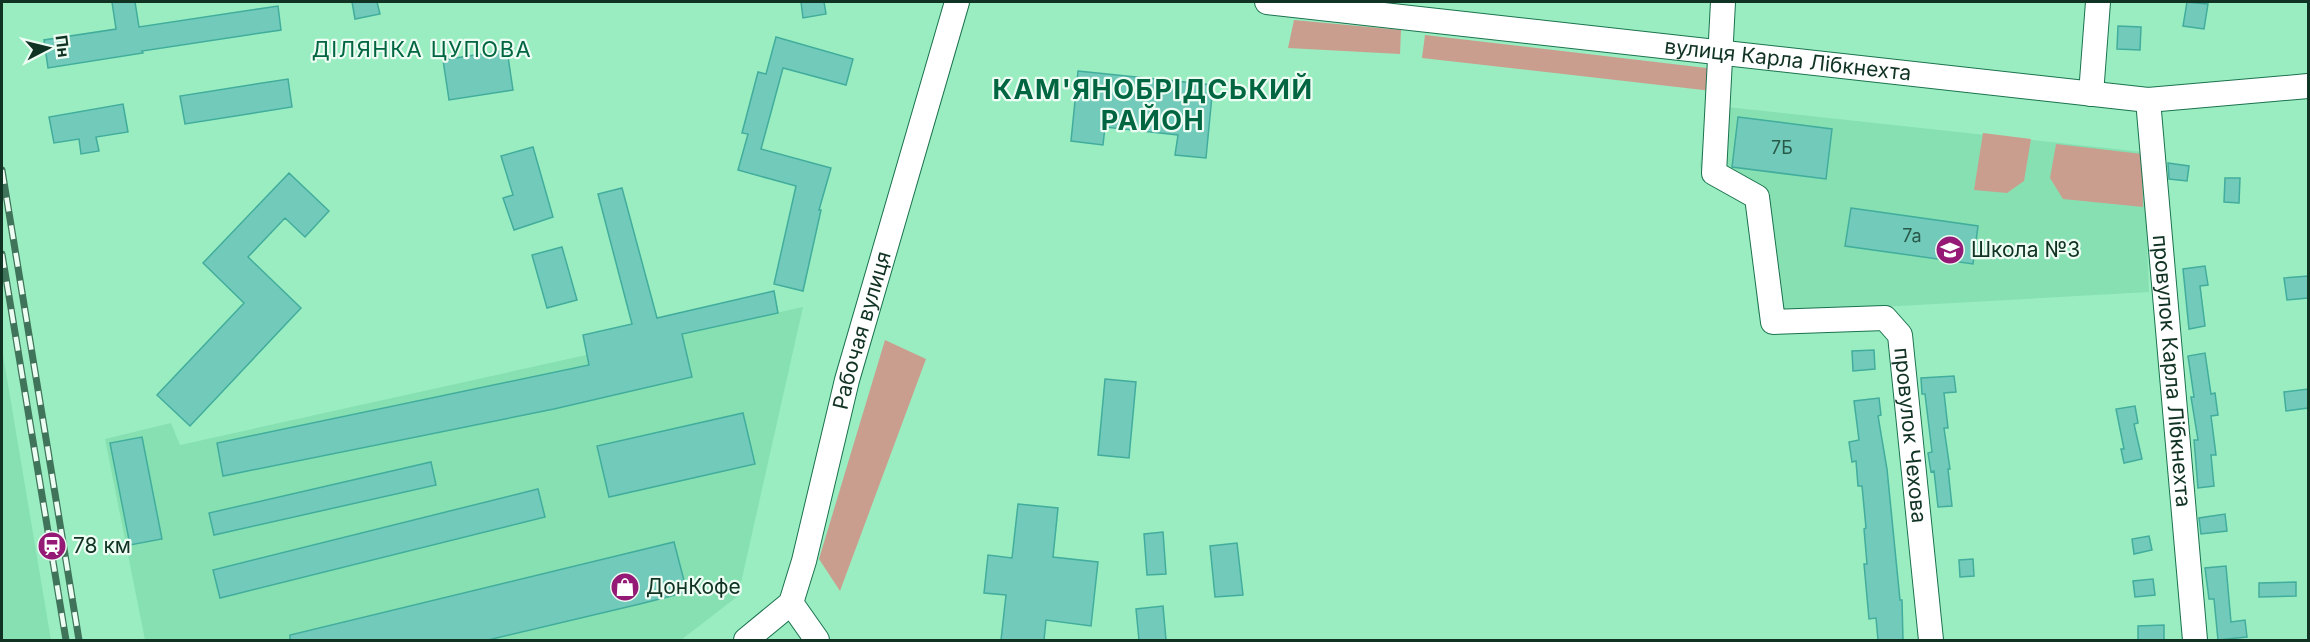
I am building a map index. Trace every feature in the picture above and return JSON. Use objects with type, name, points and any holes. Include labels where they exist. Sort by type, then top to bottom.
[{"type":"street","name":"Рабочая вулиця","points":[[791,603],[804,561],[847,380],[957,2]]},
{"type":"street","name":"вулиця Карла Лібкнехта","points":[[1266,2],[2148,100],[2308,86]]},
{"type":"street","points":[[1719,51],[1723,2]]},
{"type":"street","points":[[2091,94],[2098,2]]},
{"type":"street","name":"провулок Чехова","points":[[1719,51],[1714,173],[1757,197],[1773,322],[1885,318],[1900,335],[1931,640]]},
{"type":"street","name":"провулок Карла Лібкнехта","points":[[2148,100],[2194,640]]},
{"type":"street","points":[[746,640],[791,603],[818,640]]},
{"type":"shaded area","points":[[1294,20],[1401,30],[1400,54],[1288,48]]},
{"type":"shaded area","points":[[1425,35],[1715,69],[1712,91],[1422,58]]},
{"type":"shaded area","name":"Школа №3","points":[[1708,105],[2143,152],[2149,292],[1758,314],[1749,208],[1703,178],[1700,165]]},
{"type":"shaded area","points":[[1983,133],[2031,139],[2024,181],[2007,193],[1974,190]]},
{"type":"shaded area","points":[[2056,144],[2142,154],[2143,207],[2063,199],[2050,178]]},
{"type":"shaded area","points":[[803,307],[738,596],[681,640],[145,640],[105,439],[171,423],[180,445]]},
{"type":"shaded area","points":[[885,340],[926,359],[840,591],[819,559]]},
{"type":"shaded area","points":[[2,349],[51,640],[2,640]]},
{"type":"building","points":[[112,2],[135,2],[139,27],[278,6],[281,30],[48,68],[44,40],[116,29]]},
{"type":"building","points":[[352,2],[377,2],[380,14],[355,19]]},
{"type":"building","points":[[801,2],[824,2],[826,14],[803,18]]},
{"type":"building","points":[[2187,2],[2208,4],[2204,29],[2183,26]]},
{"type":"building","points":[[2118,26],[2141,27],[2140,50],[2117,49]]},
{"type":"building","points":[[776,37],[853,59],[846,85],[783,68],[761,149],[831,168],[819,210],[821,210],[803,291],[774,284],[796,186],[738,170],[748,134],[742,133],[758,72],[766,74]]},
{"type":"building","points":[[507,50],[513,90],[449,100],[443,60]]},
{"type":"building","points":[[1078,71],[1213,85],[1206,158],[1175,155],[1178,135],[1105,127],[1103,145],[1071,141]]},
{"type":"building","points":[[288,79],[292,107],[185,124],[180,96]]},
{"type":"building","points":[[123,104],[128,132],[96,137],[99,151],[81,154],[79,139],[54,143],[49,117]]},
{"type":"building","points":[[1738,117],[1832,129],[1826,179],[1732,167]]},
{"type":"building","points":[[533,147],[553,217],[514,230],[503,198],[513,195],[501,156]]},
{"type":"building","points":[[2168,163],[2189,166],[2187,181],[2169,179]]},
{"type":"building","points":[[289,173],[329,211],[305,237],[285,218],[248,257],[301,308],[190,426],[157,395],[244,303],[203,263]]},
{"type":"building","points":[[2225,178],[2240,178],[2239,203],[2224,202]]},
{"type":"building","points":[[622,188],[657,318],[774,291],[778,313],[682,334],[692,377],[554,409],[223,476],[217,443],[589,365],[583,335],[632,324],[598,194]]},
{"type":"building","points":[[1851,208],[1978,226],[1973,264],[1845,246]]},
{"type":"building","points":[[562,247],[577,300],[547,308],[532,255]]},
{"type":"building","points":[[2205,266],[2208,285],[2200,286],[2205,326],[2189,329],[2183,269]]},
{"type":"building","points":[[2308,276],[2308,298],[2287,300],[2284,278]]},
{"type":"building","points":[[1874,350],[1875,369],[1853,371],[1852,351]]},
{"type":"building","points":[[2205,353],[2211,394],[2215,393],[2218,415],[2211,416],[2216,455],[2211,455],[2214,486],[2198,488],[2194,440],[2198,440],[2191,397],[2194,397],[2188,356]]},
{"type":"building","points":[[1954,376],[1956,392],[1944,393],[1948,428],[1944,428],[1952,506],[1938,507],[1934,471],[1931,472],[1928,453],[1932,452],[1921,378]]},
{"type":"building","points":[[1105,379],[1136,382],[1129,458],[1098,455]]},
{"type":"building","points":[[2308,389],[2308,408],[2286,411],[2284,392]]},
{"type":"building","points":[[1879,398],[1881,415],[1878,416],[1887,469],[1900,600],[1902,600],[1903,640],[1878,640],[1876,618],[1869,619],[1864,564],[1867,564],[1862,486],[1858,486],[1856,461],[1852,462],[1849,442],[1859,440],[1854,401]]},
{"type":"building","points":[[2135,406],[2138,423],[2134,424],[2142,459],[2124,463],[2121,449],[2124,449],[2116,409]]},
{"type":"building","points":[[743,413],[755,464],[609,497],[597,446]]},
{"type":"building","points":[[142,437],[162,539],[130,545],[110,443]]},
{"type":"building","points":[[431,462],[436,485],[214,535],[209,513]]},
{"type":"building","points":[[538,489],[545,517],[220,598],[213,570]]},
{"type":"building","points":[[1018,504],[1058,508],[1053,557],[1098,562],[1091,626],[1046,620],[1044,640],[1001,640],[1006,595],[984,593],[988,555],[1012,558]]},
{"type":"building","points":[[2225,514],[2227,531],[2201,534],[2199,518]]},
{"type":"building","points":[[1163,532],[1166,574],[1147,575],[1144,534]]},
{"type":"building","points":[[2149,536],[2152,550],[2134,554],[2132,539]]},
{"type":"building","points":[[674,542],[687,592],[644,603],[488,640],[290,640],[290,635]]},
{"type":"building","points":[[1237,543],[1243,595],[1215,597],[1210,546]]},
{"type":"building","points":[[1973,559],[1974,576],[1960,577],[1959,560]]},
{"type":"building","points":[[2226,566],[2231,622],[2245,620],[2247,637],[2218,640],[2214,599],[2209,599],[2205,568]]},
{"type":"building","points":[[2153,579],[2155,595],[2135,597],[2133,581]]},
{"type":"building","points":[[2296,582],[2296,596],[2259,597],[2259,583]]},
{"type":"building","points":[[1163,606],[1166,640],[1139,640],[1136,609]]},
{"type":"building","points":[[2164,625],[2164,640],[2138,640],[2138,626]]},
{"type":"railway","points":[[2,170],[79,640]]},
{"type":"railway","points":[[2,254],[66,640]]},
{"type":"place","name":"Школа №3","points":[[1950,250]]},
{"type":"place","name":"78 км","points":[[52,546]]},
{"type":"place","name":"ДонКофе","points":[[625,587]]},
{"type":"district","name":"ДІЛЯНКА ЦУПОВА","points":[[422,49]]},
{"type":"district","name":"КАМ'ЯНОБРІДСЬКИЙ РАЙОН","points":[[1153,106]]}]
